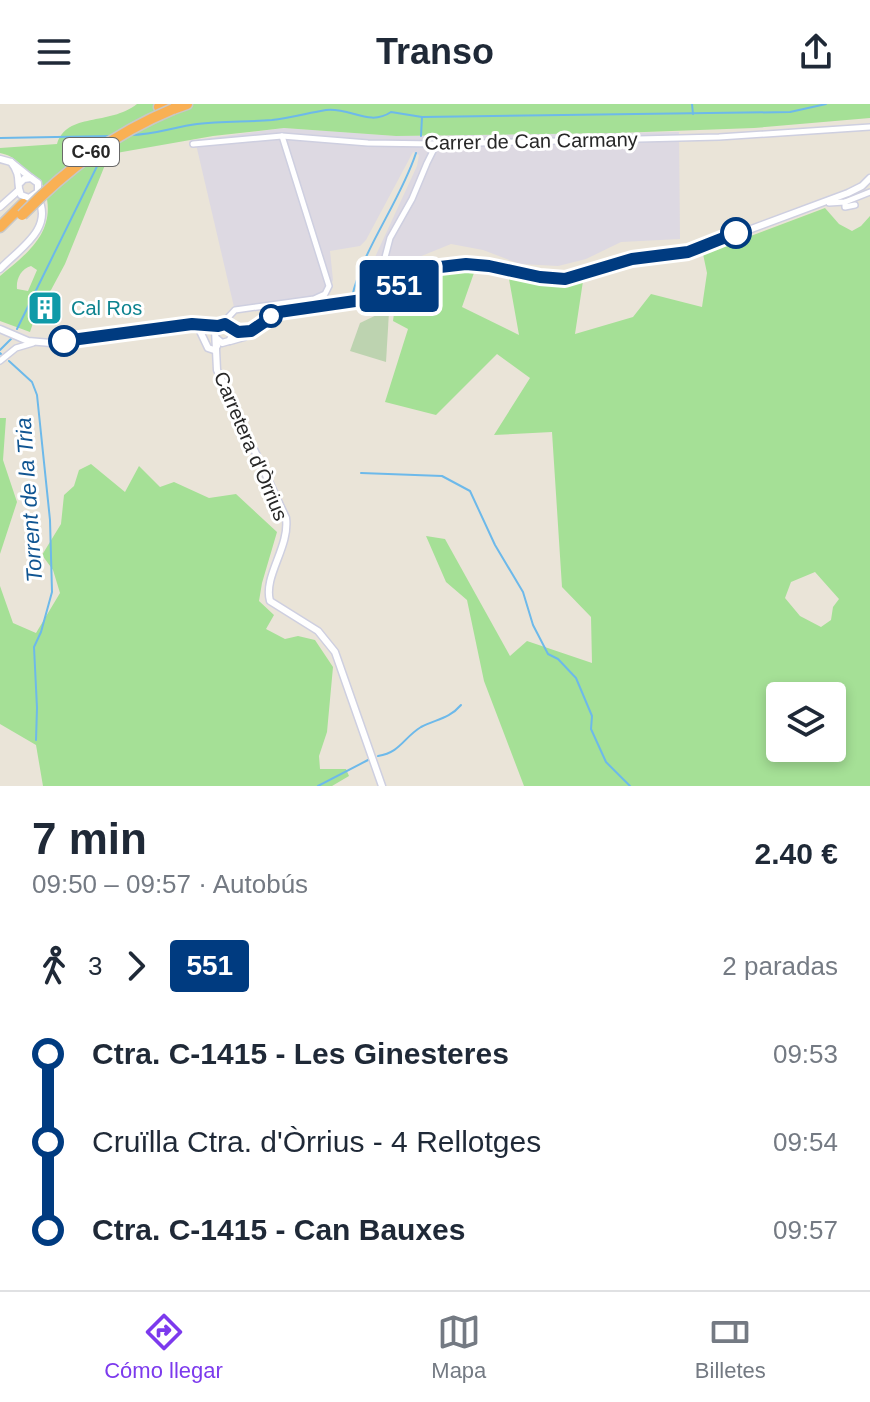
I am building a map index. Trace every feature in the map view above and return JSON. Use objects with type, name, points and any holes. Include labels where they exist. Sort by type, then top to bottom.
[{"type":"highway","name":"C-60","points":[[0,229],[97,148],[167,107],[187,104]]},
{"type":"street","name":"Carrer de Can Carmany","points":[[193,144],[282,136],[368,143],[442,144],[719,137],[870,127]]},
{"type":"street","points":[[222,330],[231,313],[243,308],[314,299],[325,294],[329,286],[282,136]]},
{"type":"street","points":[[421,143],[427,149],[427,163]]},
{"type":"street","points":[[378,295],[384,287],[382,276],[390,238],[412,199],[434,149],[442,144]]},
{"type":"street","points":[[0,159],[11,162],[39,185],[36,195],[43,219],[35,234],[0,269]]},
{"type":"street","points":[[11,162],[17,171],[19,187],[26,197],[36,195]]},
{"type":"street","points":[[0,207],[24,179],[31,178]]},
{"type":"street","name":"Carretera d'Òrrius","points":[[217,348],[244,337],[279,312],[357,301],[378,295],[440,267],[466,264],[565,279],[632,259],[688,252],[862,186],[870,180]]},
{"type":"street","points":[[811,205],[845,202],[870,192]]},
{"type":"street","points":[[845,202],[845,207],[855,205]]},
{"type":"street","points":[[385,263],[397,275],[421,274]]},
{"type":"street","points":[[0,329],[17,340],[51,343],[204,325],[243,333],[251,331]]},
{"type":"street","points":[[204,325],[199,329],[208,348],[217,348]]},
{"type":"street","points":[[222,330],[233,335],[228,342],[222,330]]},
{"type":"street","name":"Carretera d'Òrrius","points":[[222,330],[217,348],[217,370],[286,518],[285,539],[268,592],[270,601],[318,631],[335,652],[382,786]]},
{"type":"street","points":[[17,340],[35,342]]},
{"type":"street","points":[[0,361],[17,340]]},
{"type":"shaded area","points":[[284,128],[396,136],[679,132],[680,239],[621,242],[586,259],[558,266],[520,264],[483,250],[451,244],[419,257],[366,292],[364,287],[370,268],[417,166],[419,155],[413,152],[366,240],[360,246],[330,251],[333,280],[326,299],[234,307],[195,140]]},
{"type":"green space","points":[[137,104],[870,104],[870,118],[754,128],[617,133],[396,136],[284,128],[213,136],[112,154],[65,264],[39,305],[30,332],[0,321],[0,276],[35,243],[46,223],[48,212],[46,194],[40,181],[14,159],[0,153],[0,148],[57,144],[70,127],[126,111]],"holes":[[[31,266],[37,270],[28,291],[17,289],[18,278],[24,269]]]},
{"type":"green space","points":[[825,208],[839,224],[852,231],[870,216],[870,786],[524,786],[484,681],[467,600],[446,582],[426,536],[445,539],[510,656],[527,641],[592,663],[591,617],[562,587],[552,432],[494,435],[530,378],[497,354],[436,415],[385,402],[408,329],[393,321],[396,298],[441,275],[475,270],[462,307],[519,335],[509,279],[560,287],[583,281],[575,334],[633,317],[651,294],[702,307],[707,273],[703,254]],"holes":[[[815,572],[839,599],[833,607],[831,620],[821,627],[800,616],[785,598],[791,582]]]},
{"type":"green space","points":[[387,310],[386,362],[350,351],[360,323]]},
{"type":"green space","points":[[0,418],[6,418],[3,460],[17,502],[0,554]]},
{"type":"green space","points":[[91,464],[125,492],[139,466],[160,487],[174,482],[209,498],[236,494],[277,532],[259,601],[274,615],[266,629],[285,639],[298,636],[315,640],[333,667],[327,732],[319,756],[320,769],[346,769],[349,776],[332,786],[43,786],[36,745],[0,724],[0,586],[13,623],[36,633],[60,593],[53,570],[42,555],[61,524],[64,495],[74,486],[79,470]]},
{"type":"waterway","points":[[692,104],[693,114]]},
{"type":"waterway","points":[[130,135],[197,124],[272,120],[326,110],[375,118],[391,112],[422,117],[790,112],[826,104]]},
{"type":"waterway","points":[[421,136],[422,117]]},
{"type":"waterway","points":[[0,138],[112,136]]},
{"type":"waterway","points":[[17,329],[105,150]]},
{"type":"waterway","points":[[352,297],[364,262],[416,153]]},
{"type":"waterway","points":[[0,350],[11,339]]},
{"type":"waterway","name":"Torrent de la Tria","points":[[9,361],[32,382],[37,395],[50,520],[52,592],[34,647],[36,740]]},
{"type":"waterway","points":[[361,473],[442,476],[470,491],[495,545],[523,592],[533,625],[548,654],[558,659],[576,678],[592,716],[591,729],[606,762],[630,786]]},
{"type":"waterway","points":[[378,756],[397,748],[415,731],[447,716],[461,705]]},
{"type":"waterway","points":[[318,786],[368,760]]},
{"type":"bus line","name":"551","points":[[64,341],[192,324],[225,324],[243,333],[279,312],[369,299],[440,267],[466,264],[489,266],[565,279],[632,259],[688,252],[736,233]]},
{"type":"place","name":"Cal Ros","points":[[45,308]]}]
